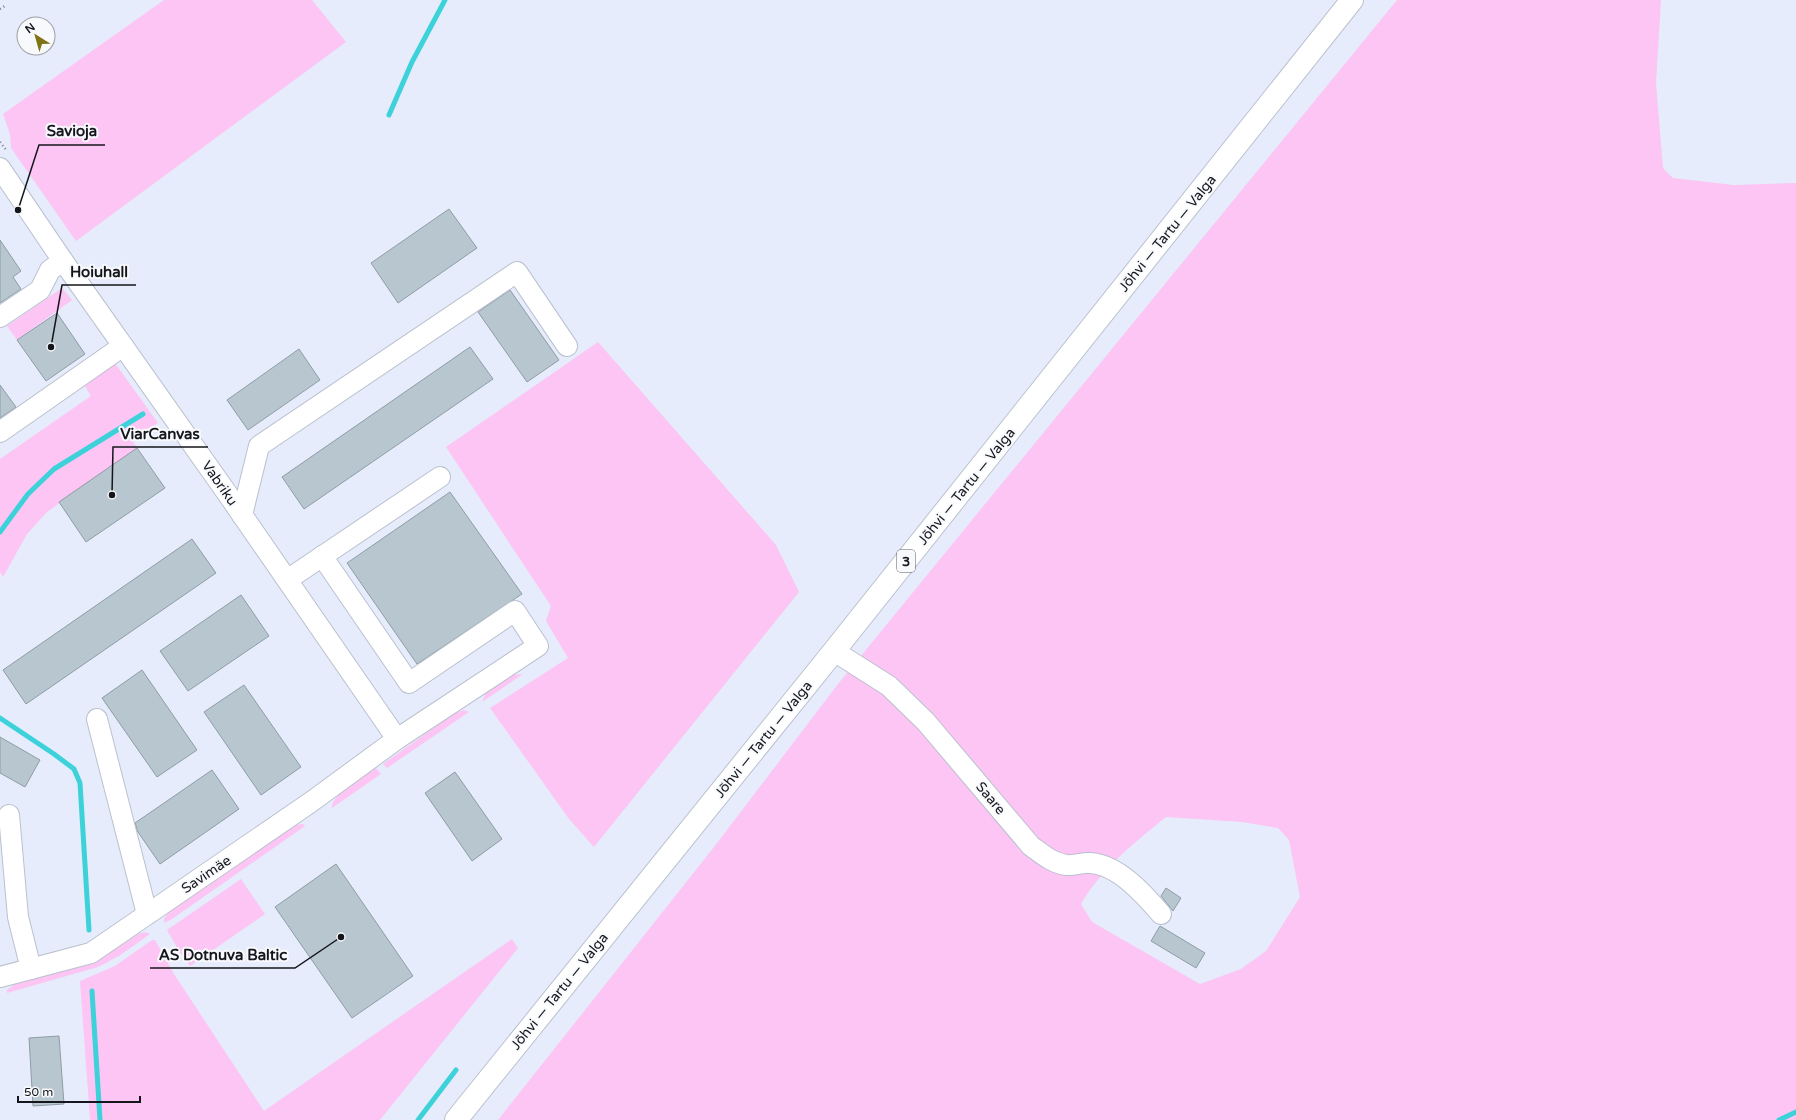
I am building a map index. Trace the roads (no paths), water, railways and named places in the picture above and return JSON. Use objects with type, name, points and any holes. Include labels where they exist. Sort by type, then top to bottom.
[{"type":"highway","name":"Jõhvi — Tartu — Valga","points":[[456,1120],[834,651],[1352,0]]},
{"type":"street","name":"Vabriku","points":[[0,168],[63,261],[242,515],[397,739]]},
{"type":"street","points":[[0,317],[40,290],[50,270],[63,261]]},
{"type":"street","points":[[242,515],[259,446],[517,272],[567,346]]},
{"type":"street","points":[[0,432],[123,346]]},
{"type":"street","points":[[287,580],[440,477]]},
{"type":"street","name":"Savimäe","points":[[0,977],[91,953],[311,802],[397,739],[538,646],[515,611],[409,683],[322,556]]},
{"type":"street","name":"Saare","points":[[834,651],[889,686],[926,722],[1031,846],[1049,860],[1066,865],[1090,863],[1110,868],[1142,893],[1161,914]]},
{"type":"street","points":[[97,719],[147,914]]},
{"type":"street","points":[[9,815],[18,917],[31,969]]},
{"type":"waterway","points":[[389,115],[412,62],[445,0]]},
{"type":"waterway","points":[[0,532],[28,494],[54,469],[143,414]]},
{"type":"waterway","points":[[0,718],[74,769],[80,783],[89,930]]},
{"type":"waterway","points":[[92,991],[100,1120]]},
{"type":"waterway","points":[[418,1120],[456,1070]]},
{"type":"waterway","points":[[1779,1120],[1796,1112]]},
{"type":"place","name":"Savioja","points":[[18,210]]},
{"type":"place","name":"Hoiuhall","points":[[51,347]]},
{"type":"place","name":"ViarCanvas","points":[[112,495]]},
{"type":"place","name":"AS Dotnuva Baltic","points":[[341,937]]}]
